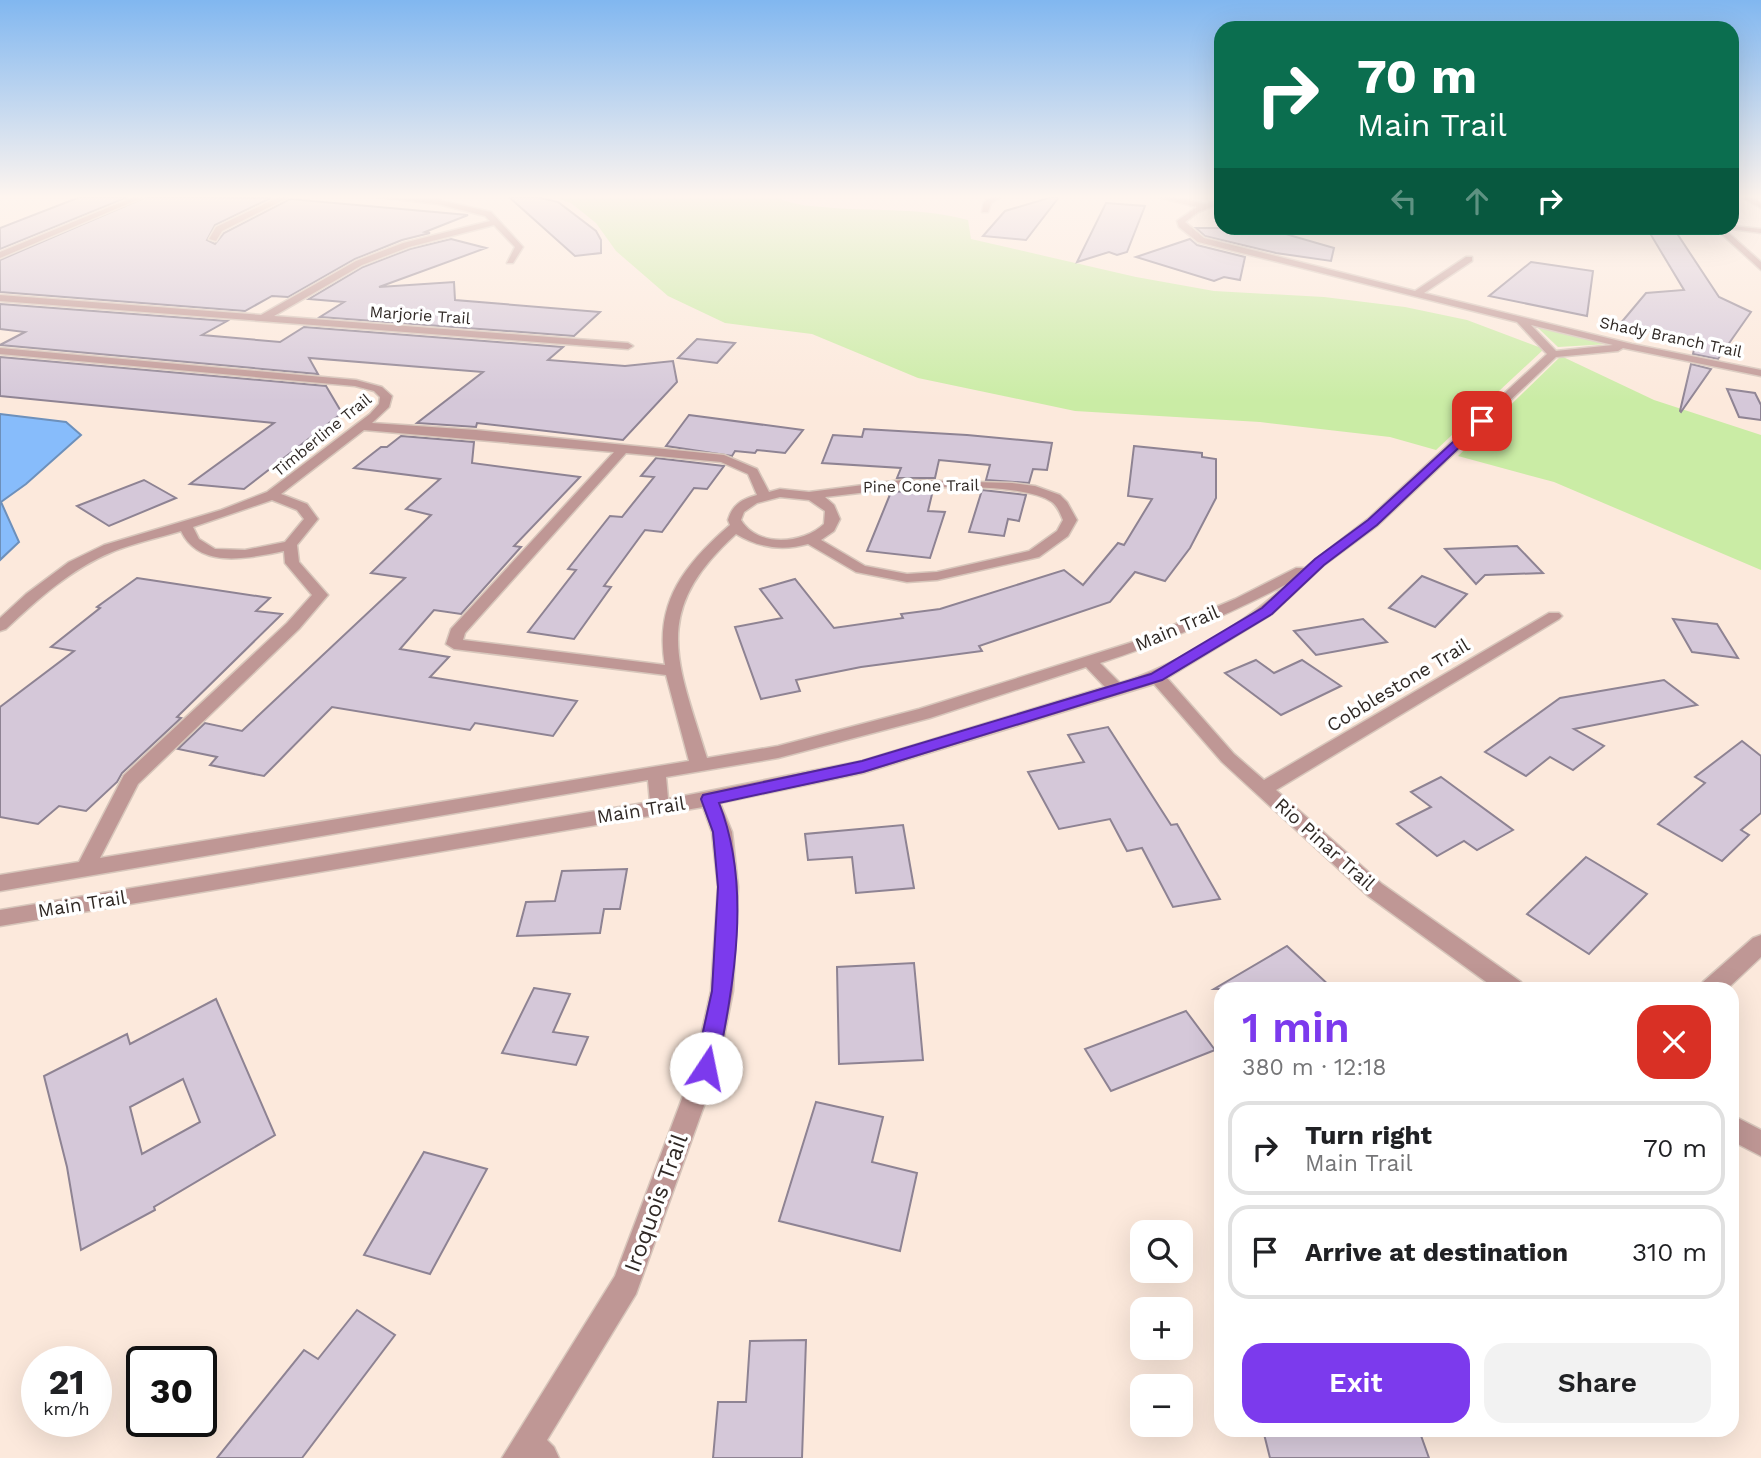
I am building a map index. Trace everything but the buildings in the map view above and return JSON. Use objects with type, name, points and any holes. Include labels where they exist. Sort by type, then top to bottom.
[{"type":"street","points":[[263,318],[355,265]]},
{"type":"street","points":[[1301,265],[1519,318],[1553,354],[1632,346]]},
{"type":"street","points":[[1416,294],[1460,265]]},
{"type":"street","name":"Marjorie Trail","points":[[0,298],[628,346]]},
{"type":"street","name":"Shady Branch Trail","points":[[1519,318],[1632,346],[1761,373]]},
{"type":"street","name":"Timberline Trail","points":[[0,351],[356,383],[378,389],[386,397],[385,405],[361,426],[272,495],[185,526],[109,548],[74,565],[31,597],[0,626]]},
{"type":"street","name":"Main Trail","points":[[0,918],[756,790],[863,767],[1157,677],[1267,611],[1320,562],[1373,522],[1553,354]]},
{"type":"street","points":[[361,426],[476,434],[724,459],[753,472],[764,495]]},
{"type":"street","points":[[622,450],[457,632],[454,644],[674,671]]},
{"type":"street","name":"Pine Cone Trail","points":[[808,496],[854,486],[954,482],[1026,489],[1053,496],[1065,506],[1070,520],[1063,533],[1034,554],[937,576],[907,578],[861,569],[810,540]]},
{"type":"street","points":[[780,493],[808,496],[822,501],[831,509],[833,517],[831,525],[823,533],[810,540],[762,543],[748,538],[736,527],[734,515],[740,507],[764,495],[780,493]]},
{"type":"street","points":[[185,526],[193,541],[212,553],[245,554],[290,545],[311,519],[302,507],[272,495]]},
{"type":"street","points":[[700,766],[674,671],[669,630],[676,599],[700,564],[736,527]]},
{"type":"street","points":[[85,869],[131,780],[293,626],[320,595],[292,563],[290,545]]},
{"type":"street","name":"Main Trail","points":[[0,883],[749,757],[924,714],[1089,661],[1167,634],[1240,602],[1320,562]]},
{"type":"street","name":"Cobblestone Trail","points":[[1264,789],[1554,616]]},
{"type":"street","points":[[1167,634],[1195,653]]},
{"type":"street","points":[[1089,661],[1116,689]]},
{"type":"street","name":"Rio Pinar Trail","points":[[1157,677],[1228,758],[1375,890],[1503,982]]},
{"type":"street","points":[[749,757],[756,790]]},
{"type":"street","points":[[656,774],[660,807]]},
{"type":"street","name":"Iroquois Trail","points":[[529,1453],[626,1284],[706,1068],[722,991],[728,887],[722,832],[709,799]]},
{"type":"street","points":[[1719,982],[1761,944]]},
{"type":"street","points":[[1739,1131],[1761,1144]]},
{"type":"green space","points":[[632,265],[1084,265],[1214,291],[1324,297],[1405,307],[1467,320],[1544,349],[1436,450],[1390,437],[1260,422],[1075,411],[918,378],[812,334],[725,323],[668,296]]},
{"type":"green space","points":[[1537,327],[1609,344],[1558,347]]},
{"type":"green space","points":[[1561,356],[1654,400],[1761,435],[1761,570],[1554,482],[1458,456]]},
{"type":"water","points":[[0,414],[66,422],[81,435],[26,484],[1,502],[19,542],[0,560]]},
{"type":"route","points":[[706,1068],[722,991],[728,887],[722,832],[709,799],[863,767],[1157,677],[1267,611],[1320,562],[1373,522],[1482,421]]}]
